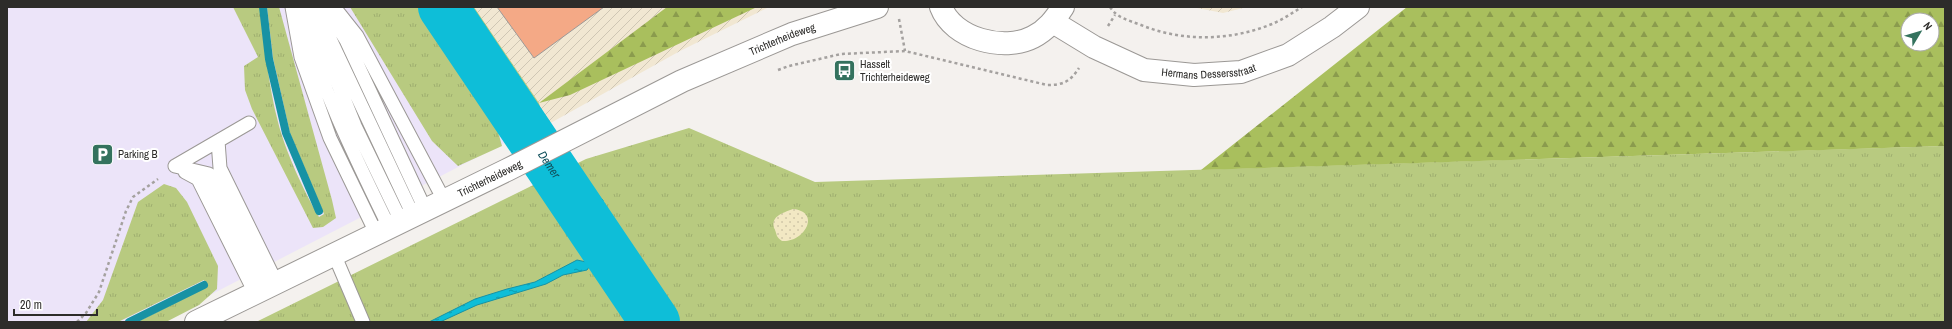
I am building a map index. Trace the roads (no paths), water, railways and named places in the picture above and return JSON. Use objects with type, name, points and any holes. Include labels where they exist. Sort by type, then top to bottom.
[{"type":"street","name":"Trichterheideweg","points":[[196,322],[508,170],[682,81],[785,37],[877,7]]},
{"type":"street","points":[[941,7],[960,30],[983,41],[1008,44],[1033,37],[1058,15]]},
{"type":"street","name":"Hermans Dessersstraat","points":[[1058,15],[1094,47],[1144,70],[1194,75],[1241,72],[1288,55],[1332,27],[1358,7]]},
{"type":"lane","points":[[292,7],[301,57],[328,131],[408,218]]},
{"type":"lane","points":[[299,7],[312,53],[343,132],[408,218]]},
{"type":"lane","points":[[307,7],[355,126],[408,218]]},
{"type":"lane","points":[[315,7],[408,218]]},
{"type":"lane","points":[[325,7],[346,40],[408,218]]},
{"type":"lane","points":[[334,7],[357,36],[408,218]]},
{"type":"lane","points":[[249,123],[175,166],[198,179],[265,288]]},
{"type":"lane","points":[[218,141],[220,168],[265,288]]},
{"type":"lane","points":[[334,254],[363,322]]},
{"type":"water","points":[[585,184],[603,200],[605,229],[613,249],[618,255],[636,260],[638,262],[669,306],[677,322],[629,322],[591,264],[587,270],[563,275],[546,284],[477,305],[440,322],[429,322],[475,299],[535,282],[577,260],[591,263],[545,197]]},
{"type":"waterway","points":[[263,7],[269,59],[286,133],[319,211]]},
{"type":"waterway","name":"Demer","points":[[443,7],[655,322]]},
{"type":"waterway","points":[[129,322],[204,285]]},
{"type":"place","name":"Hasselt Trichterheideweg","points":[[845,70]]},
{"type":"place","name":"Parking B","points":[[102,154]]}]
